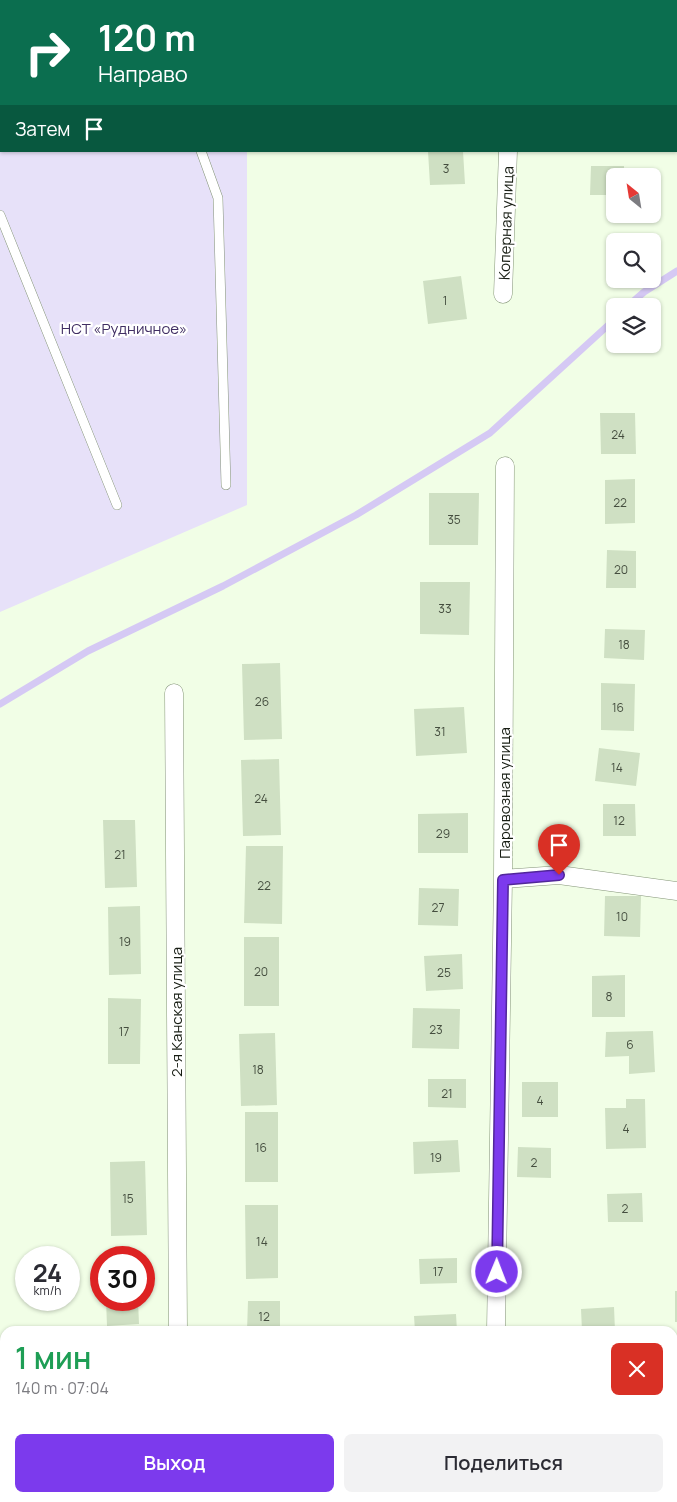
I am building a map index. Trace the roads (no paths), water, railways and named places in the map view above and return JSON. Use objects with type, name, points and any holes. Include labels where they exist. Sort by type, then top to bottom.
[{"type":"street","name":"Коперная улица","points":[[503,294],[508,152]]},
{"type":"street","name":"Паровозная улица","points":[[496,1326],[503,880],[505,466]]},
{"type":"street","name":"2-я Канская улица","points":[[174,693],[178,1326]]},
{"type":"street","points":[[503,880],[559,875],[677,891]]},
{"type":"lane","points":[[201,152],[218,198],[226,485]]},
{"type":"lane","points":[[0,215],[117,505]]},
{"type":"waterway","points":[[637,298],[677,271]]},
{"type":"waterway","points":[[0,704],[88,651],[223,586],[356,515],[490,433],[606,327]]},
{"type":"park label","name":"НСТ «Рудничное»","points":[[124,328]]}]
